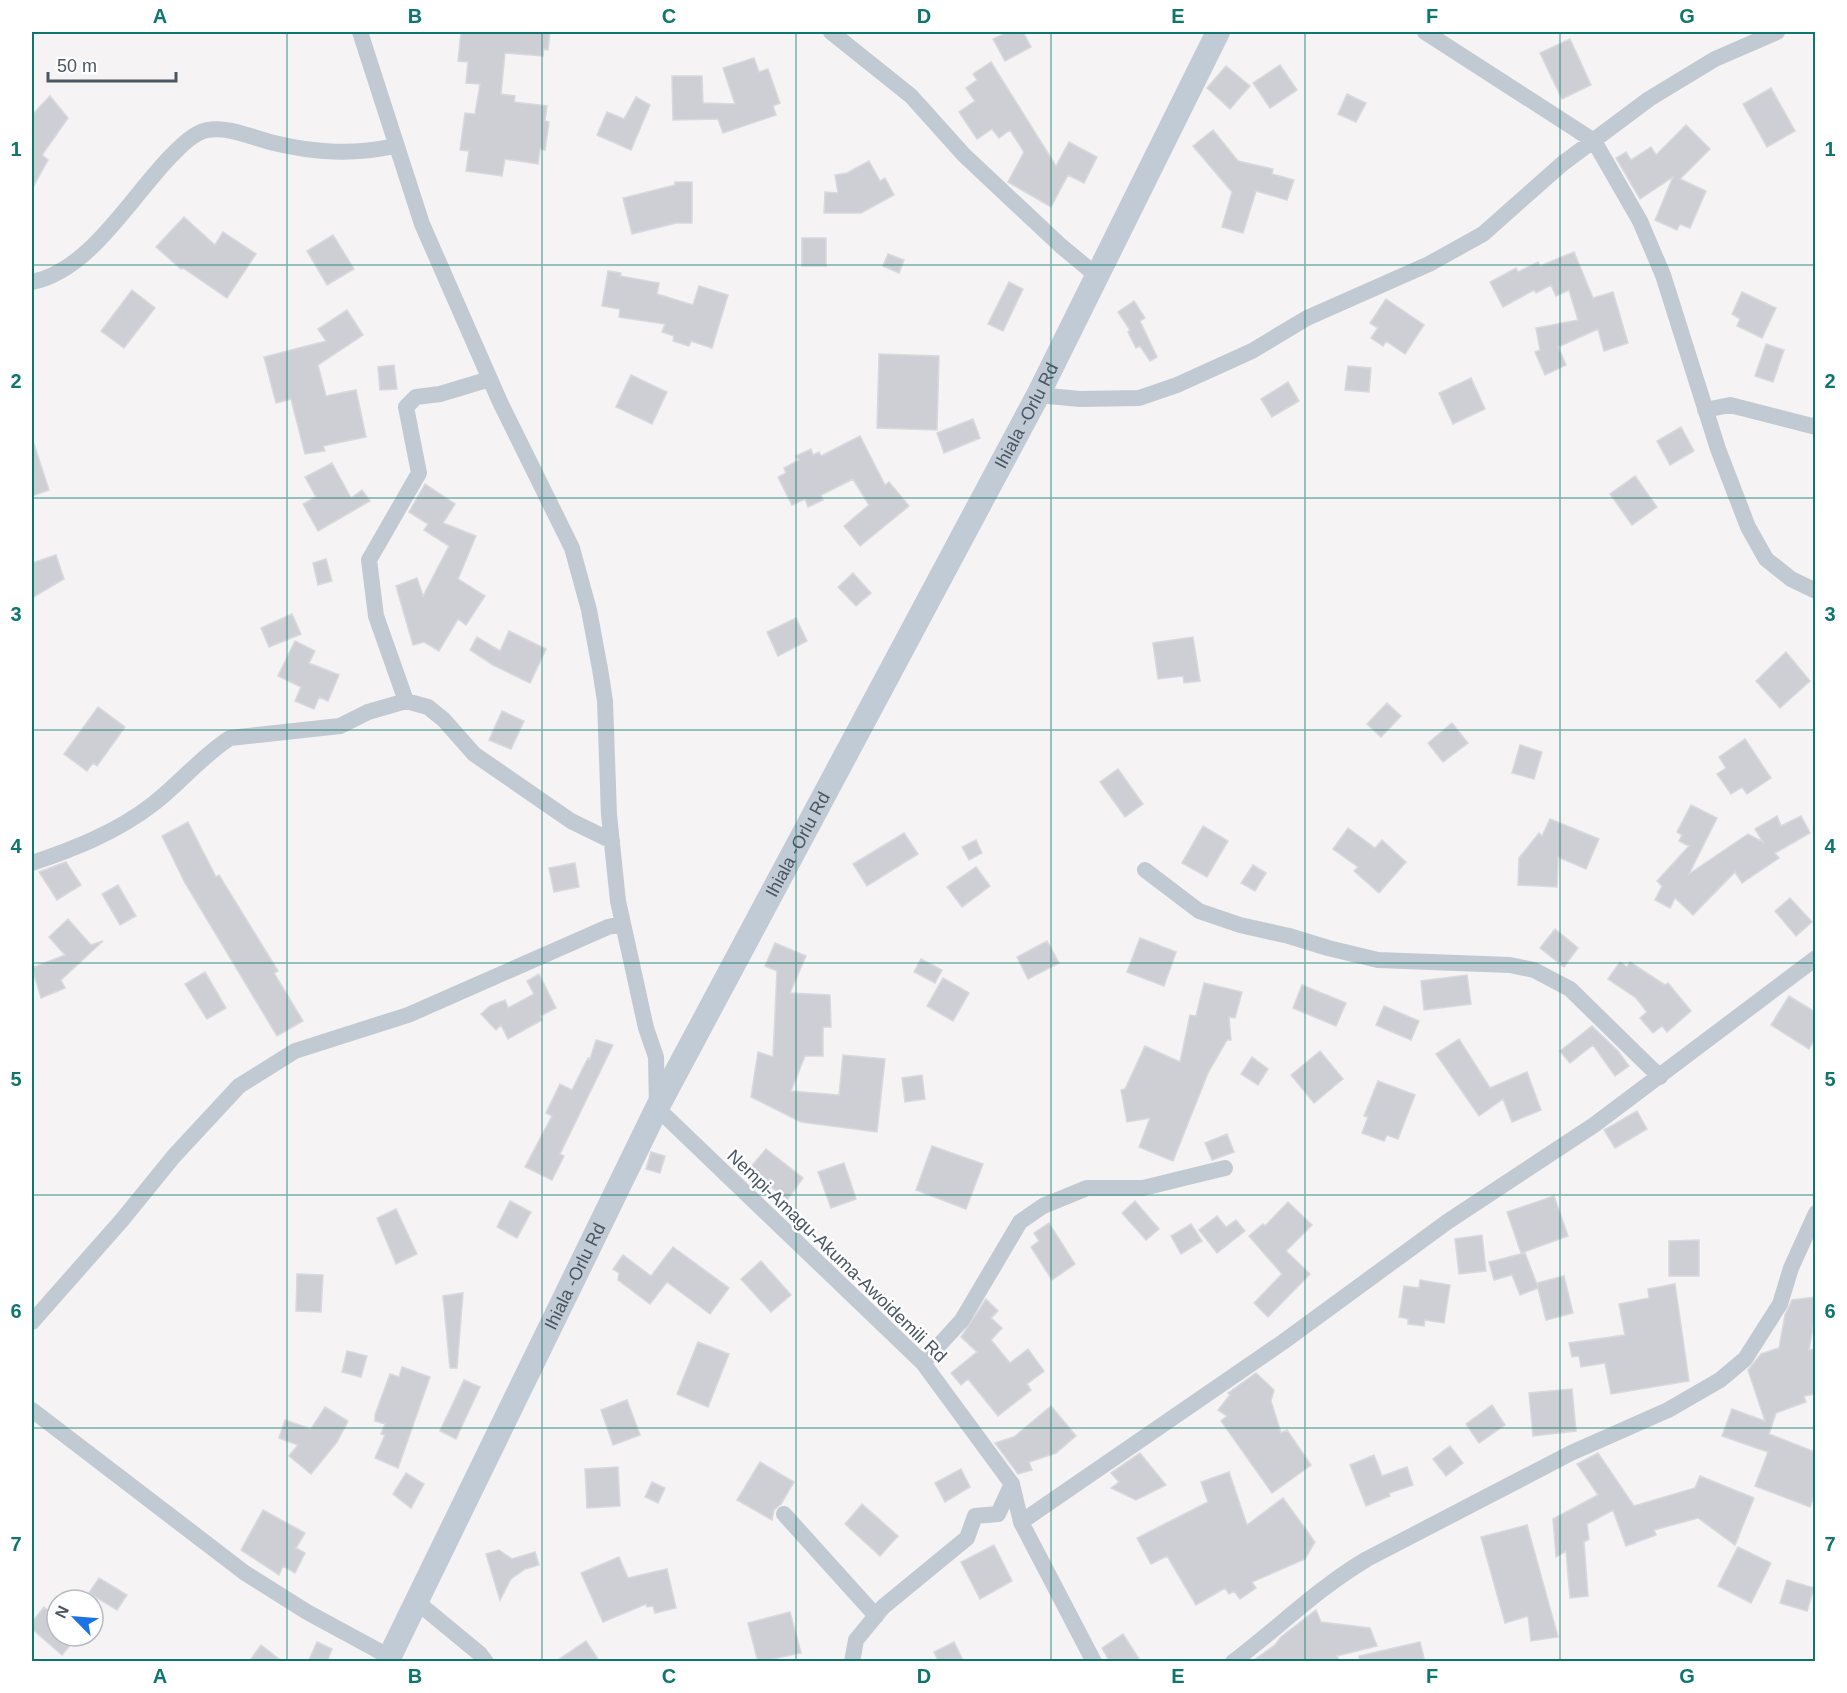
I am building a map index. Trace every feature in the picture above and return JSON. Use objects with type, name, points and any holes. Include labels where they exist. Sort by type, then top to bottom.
[{"type":"main road","name":"Ihiala -Orlu Rd","points":[[388,1659],[657,1108],[1038,395],[1218,32]]},
{"type":"street","points":[[360,32],[422,224],[490,379],[572,548],[586,600],[605,701],[612,841],[622,924],[646,1028],[656,1057],[657,1108]]},
{"type":"street","points":[[831,32],[911,96],[964,154],[1061,246],[1096,275]]},
{"type":"street","points":[[1425,32],[1594,141],[1640,221],[1663,275],[1705,410],[1748,527],[1766,559],[1791,579],[1815,591]]},
{"type":"street","points":[[1038,395],[1080,399],[1139,398],[1177,385],[1252,351],[1307,318],[1429,264],[1483,234],[1562,164],[1649,99],[1706,65],[1777,32]]},
{"type":"street","points":[[32,282],[48,279],[80,257],[123,213],[156,170],[187,140],[207,130],[232,131],[275,143],[327,152],[363,153],[395,146]]},
{"type":"street","points":[[406,701],[376,616],[369,560],[419,473],[406,407],[416,397],[440,394],[490,379]]},
{"type":"street","points":[[1705,410],[1730,405],[1815,427]]},
{"type":"street","points":[[32,862],[94,840],[128,821],[151,806],[196,768],[216,747],[230,738],[340,726],[368,712],[406,701],[428,707],[444,720],[474,754],[571,821],[612,841]]},
{"type":"street","points":[[1145,870],[1199,911],[1239,925],[1289,936],[1328,948],[1378,960],[1510,965],[1534,970],[1570,989],[1660,1077]]},
{"type":"street","points":[[32,1322],[123,1220],[174,1156],[240,1086],[295,1051],[408,1015],[608,927],[622,924]]},
{"type":"street","points":[[1021,1522],[1283,1342],[1447,1222],[1594,1125],[1815,958]]},
{"type":"street","name":"Nempi-Amagu-Akuma-Awoidemili Rd","points":[[657,1108],[923,1363],[1012,1484],[1021,1522],[1094,1662]]},
{"type":"street","points":[[923,1363],[962,1320],[1020,1222],[1043,1206],[1087,1188],[1143,1188],[1226,1168]]},
{"type":"street","points":[[1233,1662],[1281,1626],[1337,1577],[1519,1479],[1668,1410],[1720,1380],[1745,1359],[1780,1304],[1791,1268],[1815,1213]]},
{"type":"street","points":[[32,1410],[245,1573],[388,1659]]},
{"type":"street","points":[[852,1662],[856,1640],[876,1616],[967,1538],[975,1516],[998,1514],[1012,1484]]},
{"type":"street","points":[[784,1514],[876,1616]]},
{"type":"street","points":[[417,1602],[480,1654],[486,1662]]},
{"type":"building","points":[[461,32],[550,32],[548,50],[544,49],[543,56],[505,53],[501,94],[515,96],[514,102],[547,106],[545,121],[549,122],[545,150],[540,149],[538,164],[505,159],[502,176],[466,171],[469,151],[460,150],[465,113],[475,114],[480,84],[466,83],[468,62],[458,61]]},
{"type":"building","points":[[1008,32],[1023,32],[1031,47],[1005,61],[993,39]]},
{"type":"building","points":[[1570,39],[1591,85],[1562,99],[1540,53]]},
{"type":"building","points":[[754,58],[759,72],[768,69],[780,103],[773,106],[776,115],[723,133],[718,119],[673,120],[672,76],[702,76],[703,103],[735,104],[723,68]]},
{"type":"building","points":[[991,62],[1056,166],[1069,142],[1097,157],[1084,183],[1068,175],[1051,207],[1008,182],[1024,152],[1010,130],[999,138],[992,129],[977,139],[959,112],[975,101],[966,88],[977,80],[973,74]]},
{"type":"building","points":[[1280,65],[1297,90],[1270,108],[1253,83]]},
{"type":"building","points":[[1226,66],[1250,86],[1230,109],[1207,88]]},
{"type":"building","points":[[1771,88],[1795,131],[1767,147],[1743,104]]},
{"type":"building","points":[[1347,94],[1366,103],[1356,122],[1338,114]]},
{"type":"building","points":[[50,96],[68,118],[42,155],[48,160],[32,189],[32,115]]},
{"type":"building","points":[[636,97],[650,105],[631,150],[597,135],[607,112],[624,119]]},
{"type":"building","points":[[1686,125],[1710,149],[1680,179],[1706,191],[1690,228],[1680,224],[1677,230],[1655,220],[1673,177],[1640,199],[1616,158],[1626,152],[1631,160],[1651,147],[1656,155]]},
{"type":"building","points":[[1213,130],[1238,161],[1273,169],[1272,174],[1294,180],[1287,200],[1256,191],[1243,233],[1222,227],[1232,192],[1193,146]]},
{"type":"building","points":[[869,161],[880,181],[885,178],[894,195],[861,213],[824,213],[825,192],[838,193],[835,175],[847,173]]},
{"type":"building","points":[[675,182],[692,182],[692,223],[676,223],[632,234],[623,198],[675,185]]},
{"type":"building","points":[[184,217],[215,245],[223,232],[256,254],[227,298],[183,268],[181,269],[156,247]]},
{"type":"building","points":[[333,235],[354,269],[327,285],[307,251]]},
{"type":"building","points":[[802,238],[826,238],[826,266],[802,266]]},
{"type":"building","points":[[1574,252],[1593,298],[1613,292],[1628,343],[1604,351],[1598,329],[1558,347],[1566,365],[1545,375],[1535,352],[1540,350],[1536,328],[1578,320],[1569,290],[1556,296],[1551,285],[1536,293],[1534,290],[1503,307],[1490,282],[1516,268],[1518,272],[1538,262],[1540,266]]},
{"type":"building","points":[[888,254],[904,260],[899,273],[883,266]]},
{"type":"building","points":[[608,271],[621,273],[620,276],[659,283],[657,294],[693,305],[699,286],[728,295],[712,348],[691,341],[689,346],[673,341],[674,336],[662,332],[665,324],[619,317],[620,309],[602,306]]},
{"type":"building","points":[[1009,282],[1023,289],[1003,331],[988,324]]},
{"type":"building","points":[[132,290],[155,308],[124,348],[101,331]]},
{"type":"building","points":[[1742,292],[1776,308],[1762,338],[1737,326],[1740,319],[1732,314]]},
{"type":"building","points":[[1386,299],[1424,325],[1405,354],[1386,341],[1383,346],[1371,338],[1378,328],[1370,323]]},
{"type":"building","points":[[1134,301],[1145,318],[1140,321],[1157,357],[1150,361],[1140,346],[1136,348],[1128,332],[1130,330],[1118,312]]},
{"type":"building","points":[[347,310],[363,335],[318,365],[326,396],[356,390],[366,437],[323,446],[325,451],[305,454],[291,399],[276,403],[264,357],[326,341],[318,329]]},
{"type":"building","points":[[1766,344],[1784,350],[1773,382],[1755,376]]},
{"type":"building","points":[[879,354],[939,356],[937,430],[877,428]]},
{"type":"building","points":[[394,365],[397,389],[380,390],[378,367]]},
{"type":"building","points":[[1348,366],[1371,368],[1369,392],[1345,390]]},
{"type":"building","points":[[631,375],[667,392],[652,424],[616,407]]},
{"type":"building","points":[[1471,378],[1485,409],[1453,424],[1439,393]]},
{"type":"building","points":[[1288,382],[1299,401],[1272,417],[1261,399]]},
{"type":"building","points":[[973,419],[980,438],[944,453],[937,433]]},
{"type":"building","points":[[1681,427],[1694,451],[1670,465],[1657,441]]},
{"type":"building","points":[[860,436],[885,485],[889,482],[909,506],[860,546],[844,526],[869,505],[853,479],[821,495],[823,500],[808,507],[805,499],[792,505],[778,477],[786,473],[784,468],[799,460],[796,456],[811,449],[813,455],[819,452],[821,456]]},
{"type":"building","points":[[34,444],[49,490],[32,496],[32,445]]},
{"type":"building","points":[[332,463],[351,498],[362,490],[370,501],[318,531],[303,504],[316,497],[305,477]]},
{"type":"building","points":[[1635,476],[1657,507],[1632,525],[1610,494]]},
{"type":"building","points":[[425,484],[455,504],[443,523],[476,536],[458,579],[485,596],[466,625],[458,619],[439,651],[424,642],[413,645],[396,586],[417,578],[423,596],[449,546],[424,530],[428,524],[409,512]]},
{"type":"building","points":[[56,555],[64,579],[32,598],[32,563]]},
{"type":"building","points":[[326,559],[332,581],[318,585],[313,563]]},
{"type":"building","points":[[853,573],[871,593],[856,606],[838,587]]},
{"type":"building","points":[[292,614],[301,634],[269,647],[261,628]]},
{"type":"building","points":[[796,618],[807,641],[778,656],[767,632]]},
{"type":"building","points":[[509,631],[546,649],[530,683],[493,665],[470,650],[477,637],[500,651]]},
{"type":"building","points":[[1193,637],[1200,681],[1184,683],[1183,676],[1158,679],[1153,643]]},
{"type":"building","points":[[295,641],[315,651],[309,663],[339,675],[328,701],[319,697],[314,709],[295,701],[301,687],[278,676]]},
{"type":"building","points":[[1786,652],[1810,681],[1780,708],[1756,681]]},
{"type":"building","points":[[1387,703],[1401,716],[1381,737],[1367,724]]},
{"type":"building","points":[[98,707],[125,727],[97,766],[93,763],[87,771],[64,754]]},
{"type":"building","points":[[502,711],[524,721],[511,749],[489,740]]},
{"type":"building","points":[[1452,723],[1468,743],[1443,762],[1428,743]]},
{"type":"building","points":[[1745,739],[1771,778],[1747,794],[1742,787],[1731,794],[1717,774],[1726,768],[1719,757]]},
{"type":"building","points":[[1520,745],[1542,752],[1534,779],[1512,773]]},
{"type":"building","points":[[1118,769],[1143,804],[1125,817],[1100,782]]},
{"type":"building","points":[[1691,805],[1717,818],[1689,874],[1748,834],[1763,842],[1755,829],[1777,816],[1781,826],[1801,816],[1810,833],[1775,853],[1779,858],[1742,883],[1735,872],[1693,915],[1675,898],[1670,908],[1655,900],[1662,886],[1657,881],[1689,846],[1679,841],[1682,835],[1677,832]]},
{"type":"building","points":[[1550,819],[1599,839],[1586,869],[1558,857],[1557,887],[1518,885],[1519,858],[1539,833],[1542,836]]},
{"type":"building","points":[[188,822],[216,877],[219,875],[278,971],[274,973],[303,1021],[277,1036],[185,883],[162,836]]},
{"type":"building","points":[[1203,826],[1228,841],[1207,877],[1182,863]]},
{"type":"building","points":[[1348,828],[1375,848],[1382,840],[1406,862],[1379,893],[1354,871],[1358,867],[1333,849]]},
{"type":"building","points":[[904,833],[918,854],[867,886],[853,864]]},
{"type":"building","points":[[976,840],[982,853],[969,860],[962,847]]},
{"type":"building","points":[[66,862],[81,885],[57,900],[39,872]]},
{"type":"building","points":[[575,863],[579,887],[554,892],[549,868]]},
{"type":"building","points":[[1253,865],[1266,873],[1255,891],[1241,883]]},
{"type":"building","points":[[976,867],[990,886],[962,907],[947,887]]},
{"type":"building","points":[[118,885],[136,916],[120,925],[102,894]]},
{"type":"building","points":[[1790,898],[1812,922],[1796,936],[1775,911]]},
{"type":"building","points":[[68,919],[91,945],[103,941],[61,980],[65,988],[41,998],[32,968],[65,955],[49,937]]},
{"type":"building","points":[[1555,929],[1578,948],[1564,967],[1540,948]]},
{"type":"building","points":[[1140,938],[1176,952],[1164,986],[1127,972]]},
{"type":"building","points":[[1047,941],[1059,963],[1028,979],[1017,957]]},
{"type":"building","points":[[775,943],[806,956],[790,993],[830,995],[831,1027],[823,1027],[823,1056],[805,1056],[791,1091],[839,1095],[843,1055],[885,1059],[877,1132],[801,1122],[751,1097],[758,1052],[773,1057],[777,971],[765,966]]},
{"type":"building","points":[[921,959],[942,970],[935,983],[914,972]]},
{"type":"building","points":[[1620,962],[1627,967],[1630,962],[1665,985],[1668,983],[1691,1011],[1667,1032],[1662,1026],[1653,1033],[1640,1018],[1647,1012],[1636,998],[1608,979]]},
{"type":"building","points":[[205,972],[226,1008],[207,1019],[185,984]]},
{"type":"building","points":[[539,974],[556,1008],[540,1016],[542,1020],[508,1039],[501,1025],[496,1030],[481,1014],[490,1006],[505,1000],[508,1008],[534,994],[527,981]]},
{"type":"building","points":[[1467,975],[1471,1004],[1424,1010],[1421,981]]},
{"type":"building","points":[[943,978],[969,993],[953,1021],[927,1006]]},
{"type":"building","points":[[1204,983],[1242,992],[1235,1018],[1229,1017],[1231,1040],[1227,1040],[1208,1073],[1173,1161],[1139,1147],[1150,1118],[1127,1122],[1121,1090],[1125,1089],[1145,1046],[1180,1062],[1190,1015],[1196,1016]]},
{"type":"building","points":[[1302,985],[1346,1003],[1336,1026],[1293,1008]]},
{"type":"building","points":[[1789,996],[1815,1012],[1815,1038],[1809,1049],[1771,1025]]},
{"type":"building","points":[[1384,1006],[1419,1021],[1411,1040],[1376,1025]]},
{"type":"building","points":[[1592,1026],[1618,1051],[1629,1066],[1615,1076],[1593,1045],[1570,1063],[1560,1051]]},
{"type":"building","points":[[1459,1039],[1490,1088],[1527,1072],[1541,1110],[1512,1122],[1503,1099],[1479,1116],[1436,1054]]},
{"type":"building","points":[[596,1040],[613,1045],[560,1154],[564,1156],[552,1180],[525,1167],[552,1116],[546,1113],[560,1084],[572,1090],[588,1058],[590,1059]]},
{"type":"building","points":[[1320,1051],[1343,1079],[1314,1103],[1291,1075]]},
{"type":"building","points":[[1252,1057],[1268,1069],[1258,1085],[1241,1074]]},
{"type":"building","points":[[922,1075],[925,1099],[905,1102],[902,1078]]},
{"type":"building","points":[[1378,1081],[1415,1095],[1398,1139],[1387,1135],[1384,1141],[1362,1133],[1368,1117],[1364,1116]]},
{"type":"building","points":[[1637,1111],[1647,1129],[1615,1148],[1604,1130]]},
{"type":"building","points":[[1227,1134],[1234,1152],[1212,1160],[1205,1143]]},
{"type":"building","points":[[932,1146],[983,1164],[966,1209],[916,1190]]},
{"type":"building","points":[[766,1149],[803,1178],[787,1200],[749,1169]]},
{"type":"building","points":[[651,1152],[665,1156],[660,1173],[646,1169]]},
{"type":"building","points":[[844,1163],[856,1199],[831,1208],[818,1172]]},
{"type":"building","points":[[1554,1196],[1568,1236],[1521,1253],[1507,1212]]},
{"type":"building","points":[[510,1201],[531,1212],[517,1238],[497,1227]]},
{"type":"building","points":[[1135,1201],[1159,1229],[1146,1240],[1122,1213]]},
{"type":"building","points":[[1288,1202],[1312,1225],[1286,1251],[1310,1274],[1268,1317],[1254,1303],[1282,1274],[1249,1236],[1263,1224],[1265,1226]]},
{"type":"building","points":[[396,1209],[417,1254],[396,1264],[377,1218]]},
{"type":"building","points":[[1217,1216],[1226,1227],[1236,1220],[1245,1231],[1217,1253],[1199,1230]]},
{"type":"building","points":[[1049,1223],[1075,1264],[1052,1280],[1031,1247],[1039,1241],[1034,1233]]},
{"type":"building","points":[[1191,1224],[1202,1241],[1181,1254],[1171,1236]]},
{"type":"building","points":[[1482,1235],[1486,1271],[1459,1274],[1455,1239]]},
{"type":"building","points":[[1699,1240],[1699,1276],[1669,1276],[1669,1241]]},
{"type":"building","points":[[673,1247],[729,1288],[710,1314],[667,1282],[650,1304],[618,1280],[619,1273],[613,1269],[623,1255],[651,1276]]},
{"type":"building","points":[[1525,1253],[1538,1287],[1537,1283],[1564,1276],[1573,1313],[1546,1320],[1538,1288],[1520,1295],[1512,1275],[1494,1280],[1489,1262]]},
{"type":"building","points":[[761,1261],[791,1295],[771,1312],[741,1279]]},
{"type":"building","points":[[297,1274],[323,1275],[321,1312],[296,1311]]},
{"type":"building","points":[[1420,1280],[1450,1285],[1444,1323],[1425,1320],[1424,1326],[1408,1324],[1408,1319],[1399,1317],[1404,1286],[1419,1288]]},
{"type":"building","points":[[1675,1284],[1689,1381],[1611,1394],[1605,1363],[1581,1367],[1579,1356],[1572,1357],[1569,1343],[1625,1335],[1619,1304],[1649,1298],[1648,1289]]},
{"type":"building","points":[[463,1293],[457,1368],[450,1368],[443,1296]]},
{"type":"building","points":[[1815,1297],[1815,1317],[1809,1350],[1815,1349],[1815,1394],[1804,1396],[1806,1402],[1776,1413],[1769,1434],[1815,1452],[1815,1494],[1810,1507],[1755,1486],[1768,1452],[1722,1436],[1732,1409],[1765,1421],[1748,1370],[1761,1354],[1779,1348],[1785,1315],[1792,1300]]},
{"type":"building","points":[[986,1299],[998,1311],[991,1318],[1002,1328],[991,1340],[1010,1363],[1028,1349],[1044,1371],[1027,1384],[1031,1390],[998,1416],[968,1379],[961,1385],[951,1373],[977,1352],[961,1337]]},
{"type":"building","points":[[698,1342],[729,1354],[708,1407],[677,1394]]},
{"type":"building","points":[[347,1351],[367,1356],[361,1377],[342,1372]]},
{"type":"building","points":[[402,1367],[430,1377],[398,1468],[375,1458],[385,1435],[381,1434],[385,1424],[375,1421],[375,1415],[390,1374],[399,1377]]},
{"type":"building","points":[[1256,1373],[1274,1390],[1271,1401],[1281,1433],[1287,1430],[1311,1465],[1272,1493],[1221,1421],[1227,1416],[1218,1410],[1230,1395],[1228,1393]]},
{"type":"building","points":[[464,1380],[480,1387],[456,1439],[440,1431]]},
{"type":"building","points":[[1572,1389],[1576,1431],[1533,1436],[1529,1393]]},
{"type":"building","points":[[627,1400],[640,1435],[613,1445],[601,1410]]},
{"type":"building","points":[[1492,1405],[1505,1425],[1479,1443],[1466,1424]]},
{"type":"building","points":[[1051,1406],[1076,1436],[1056,1453],[1029,1462],[1032,1470],[1018,1474],[995,1443],[1014,1437]]},
{"type":"building","points":[[325,1407],[348,1421],[337,1442],[311,1474],[289,1456],[298,1445],[279,1438],[285,1420],[311,1429]]},
{"type":"building","points":[[1450,1446],[1463,1463],[1446,1476],[1433,1459]]},
{"type":"building","points":[[1140,1453],[1166,1485],[1136,1500],[1111,1488],[1119,1482],[1111,1473]]},
{"type":"building","points":[[1598,1453],[1634,1506],[1695,1488],[1700,1476],[1754,1498],[1735,1545],[1698,1518],[1654,1530],[1656,1535],[1626,1546],[1613,1510],[1587,1524],[1589,1539],[1584,1542],[1588,1596],[1570,1598],[1566,1551],[1556,1557],[1553,1519],[1598,1495],[1577,1464]]},
{"type":"building","points":[[1374,1455],[1382,1476],[1407,1467],[1413,1485],[1389,1493],[1390,1496],[1366,1506],[1350,1465]]},
{"type":"building","points":[[760,1462],[794,1482],[781,1504],[774,1510],[772,1520],[737,1500]]},
{"type":"building","points":[[618,1467],[620,1506],[587,1508],[585,1469]]},
{"type":"building","points":[[961,1469],[970,1487],[945,1502],[935,1483]]},
{"type":"building","points":[[1229,1472],[1247,1525],[1283,1498],[1315,1542],[1305,1559],[1252,1582],[1256,1588],[1240,1599],[1234,1591],[1229,1594],[1225,1588],[1196,1605],[1167,1556],[1151,1564],[1137,1538],[1208,1502],[1201,1482]]},
{"type":"building","points":[[406,1473],[424,1484],[411,1508],[393,1494]]},
{"type":"building","points":[[652,1482],[665,1488],[658,1503],[645,1497]]},
{"type":"building","points":[[862,1504],[898,1536],[880,1556],[845,1524]]},
{"type":"building","points":[[263,1510],[305,1533],[296,1548],[305,1553],[295,1573],[283,1566],[279,1575],[241,1550]]},
{"type":"building","points":[[1527,1525],[1558,1637],[1531,1641],[1528,1616],[1505,1623],[1481,1537]]},
{"type":"building","points":[[994,1545],[1012,1581],[980,1599],[961,1562]]},
{"type":"building","points":[[1738,1547],[1771,1563],[1751,1603],[1718,1586]]},
{"type":"building","points":[[499,1550],[512,1559],[535,1552],[539,1565],[525,1569],[511,1579],[500,1600],[486,1554]]},
{"type":"building","points":[[619,1557],[628,1578],[667,1569],[676,1608],[655,1613],[653,1606],[647,1607],[646,1604],[603,1622],[581,1573]]},
{"type":"building","points":[[99,1578],[127,1595],[117,1610],[105,1603],[105,1588],[92,1588]]},
{"type":"building","points":[[1787,1580],[1814,1588],[1807,1611],[1780,1603]]},
{"type":"building","points":[[45,1608],[45,1640],[32,1629],[32,1622]]},
{"type":"building","points":[[1316,1610],[1321,1622],[1370,1628],[1377,1646],[1337,1656],[1340,1662],[1251,1662],[1275,1645],[1281,1637]]},
{"type":"building","points":[[790,1612],[801,1653],[758,1662],[748,1623]]},
{"type":"building","points":[[1123,1634],[1141,1662],[1110,1662],[1102,1648]]},
{"type":"building","points":[[586,1641],[600,1662],[555,1662]]},
{"type":"building","points":[[317,1642],[332,1649],[327,1662],[308,1662]]},
{"type":"building","points":[[954,1642],[964,1662],[939,1662],[934,1652]]},
{"type":"building","points":[[1420,1642],[1425,1662],[1360,1662],[1359,1656]]},
{"type":"building","points":[[261,1645],[283,1662],[249,1662]]},
{"type":"building","points":[[54,1648],[68,1648],[62,1655]]}]
